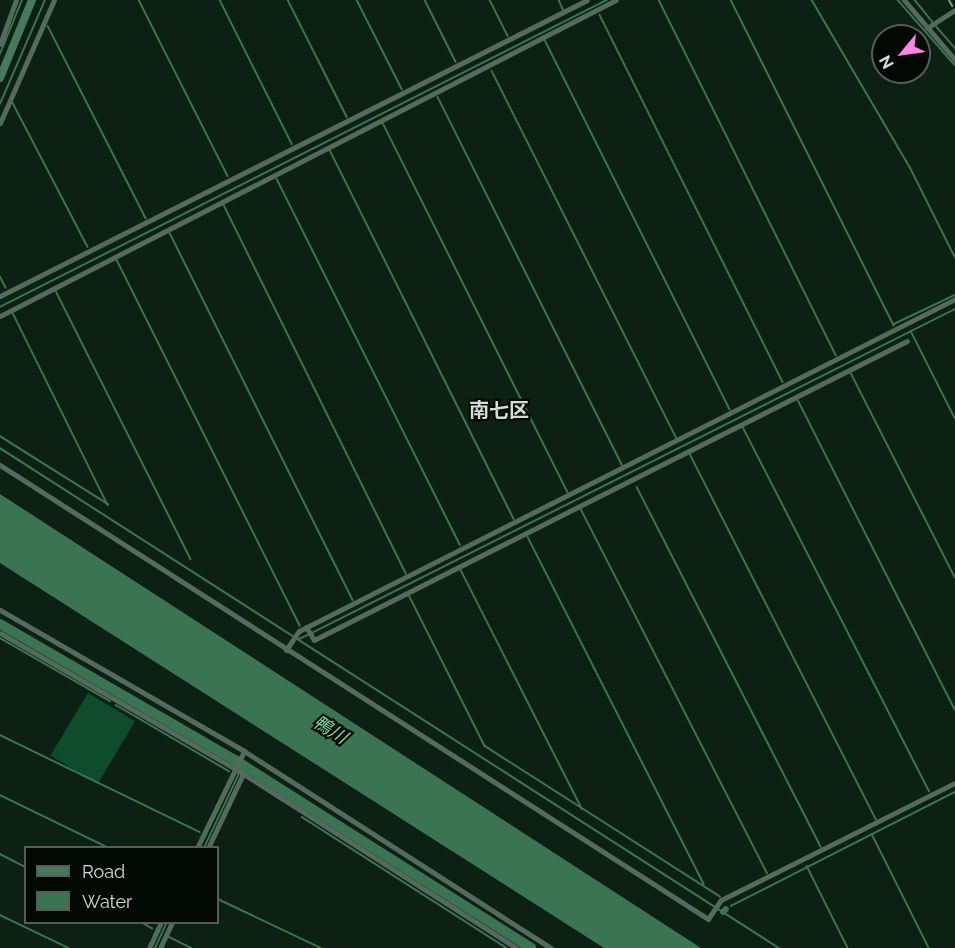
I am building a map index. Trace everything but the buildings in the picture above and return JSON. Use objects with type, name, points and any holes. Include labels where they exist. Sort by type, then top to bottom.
[{"type":"street","points":[[0,44],[16,0]]},
{"type":"street","points":[[0,78],[32,0]]},
{"type":"street","points":[[0,123],[54,0]]},
{"type":"street","points":[[0,296],[587,0]]},
{"type":"street","points":[[0,316],[616,0]]},
{"type":"street","points":[[903,0],[925,24]]},
{"type":"street","points":[[931,25],[955,10]]},
{"type":"street","points":[[931,31],[955,60]]},
{"type":"street","points":[[288,648],[298,632],[309,632],[955,299]]},
{"type":"street","points":[[309,632],[314,640],[907,341]]},
{"type":"street","points":[[0,465],[708,919],[719,904],[955,783]]},
{"type":"street","points":[[0,610],[244,751],[551,948]]},
{"type":"street","points":[[0,633],[239,768],[517,948]]},
{"type":"street","points":[[209,846],[244,751]]},
{"type":"street","points":[[197,846],[239,768]]},
{"type":"street","points":[[148,948],[160,924]]},
{"type":"street","points":[[160,948],[171,924]]},
{"type":"shaded area","points":[[88,693],[135,721],[98,784],[50,756]]},
{"type":"water","name":"鴨川","points":[[0,494],[701,948],[604,948],[0,563]]},
{"type":"waterway","points":[[0,54],[22,0]]},
{"type":"waterway","points":[[0,104],[45,0]]},
{"type":"waterway","points":[[139,0],[228,176]]},
{"type":"waterway","points":[[220,0],[292,144]]},
{"type":"waterway","points":[[288,0],[347,117]]},
{"type":"waterway","points":[[357,0],[402,89]]},
{"type":"waterway","points":[[425,0],[456,62]]},
{"type":"waterway","points":[[490,0],[508,36]]},
{"type":"waterway","points":[[559,0],[563,9]]},
{"type":"waterway","points":[[0,307],[607,0]]},
{"type":"waterway","points":[[659,0],[836,355]]},
{"type":"waterway","points":[[731,0],[894,325]]},
{"type":"waterway","points":[[812,0],[910,167],[955,257]]},
{"type":"waterway","points":[[898,0],[955,65]]},
{"type":"waterway","points":[[915,0],[933,22]]},
{"type":"waterway","points":[[600,15],[783,382]]},
{"type":"waterway","points":[[48,26],[146,218]]},
{"type":"waterway","points":[[936,26],[955,48]]},
{"type":"waterway","points":[[545,40],[730,409]]},
{"type":"waterway","points":[[492,71],[676,437]]},
{"type":"waterway","points":[[438,97],[622,464]]},
{"type":"waterway","points":[[13,103],[88,247]]},
{"type":"waterway","points":[[383,123],[568,492]]},
{"type":"waterway","points":[[330,150],[514,519]]},
{"type":"waterway","points":[[277,179],[460,545]]},
{"type":"waterway","points":[[224,205],[406,573]]},
{"type":"waterway","points":[[170,233],[353,600]]},
{"type":"waterway","points":[[117,260],[300,626]]},
{"type":"waterway","points":[[0,276],[6,288]]},
{"type":"waterway","points":[[56,291],[191,559]]},
{"type":"waterway","points":[[894,324],[955,295]]},
{"type":"waterway","points":[[312,633],[955,309]]},
{"type":"waterway","points":[[13,313],[108,505]]},
{"type":"waterway","points":[[911,331],[955,418]]},
{"type":"waterway","points":[[851,373],[955,577]]},
{"type":"waterway","points":[[798,400],[955,709]]},
{"type":"waterway","points":[[743,427],[929,791]]},
{"type":"waterway","points":[[0,436],[108,504]]},
{"type":"waterway","points":[[0,448],[779,948]]},
{"type":"waterway","points":[[690,454],[876,819]]},
{"type":"waterway","points":[[637,487],[821,847]]},
{"type":"waterway","points":[[581,509],[767,873]]},
{"type":"waterway","points":[[528,537],[704,884]]},
{"type":"waterway","points":[[461,570],[582,809]]},
{"type":"waterway","points":[[409,595],[485,746],[720,896]]},
{"type":"waterway","points":[[0,624],[235,760],[531,948]]},
{"type":"waterway","points":[[299,639],[308,635]]},
{"type":"waterway","points":[[0,638],[110,701]]},
{"type":"waterway","points":[[116,705],[229,771]]},
{"type":"waterway","points":[[0,735],[200,832]]},
{"type":"waterway","points":[[205,846],[243,765]]},
{"type":"waterway","points":[[731,906],[955,792]]},
{"type":"waterway","points":[[0,795],[105,846]]},
{"type":"waterway","points":[[302,817],[507,948]]},
{"type":"waterway","points":[[872,834],[929,948]]},
{"type":"waterway","points":[[0,854],[24,866]]},
{"type":"waterway","points":[[807,866],[848,948]]},
{"type":"waterway","points":[[219,899],[321,948]]},
{"type":"waterway","points":[[723,912],[726,909]]},
{"type":"waterway","points":[[0,915],[69,948]]},
{"type":"waterway","points":[[145,924],[152,928]]},
{"type":"waterway","points":[[155,948],[166,924]]},
{"type":"waterway","points":[[169,937],[192,948]]},
{"type":"railway","points":[[949,0],[955,11]]},
{"type":"district","name":"南七区","points":[[499,410]]}]
